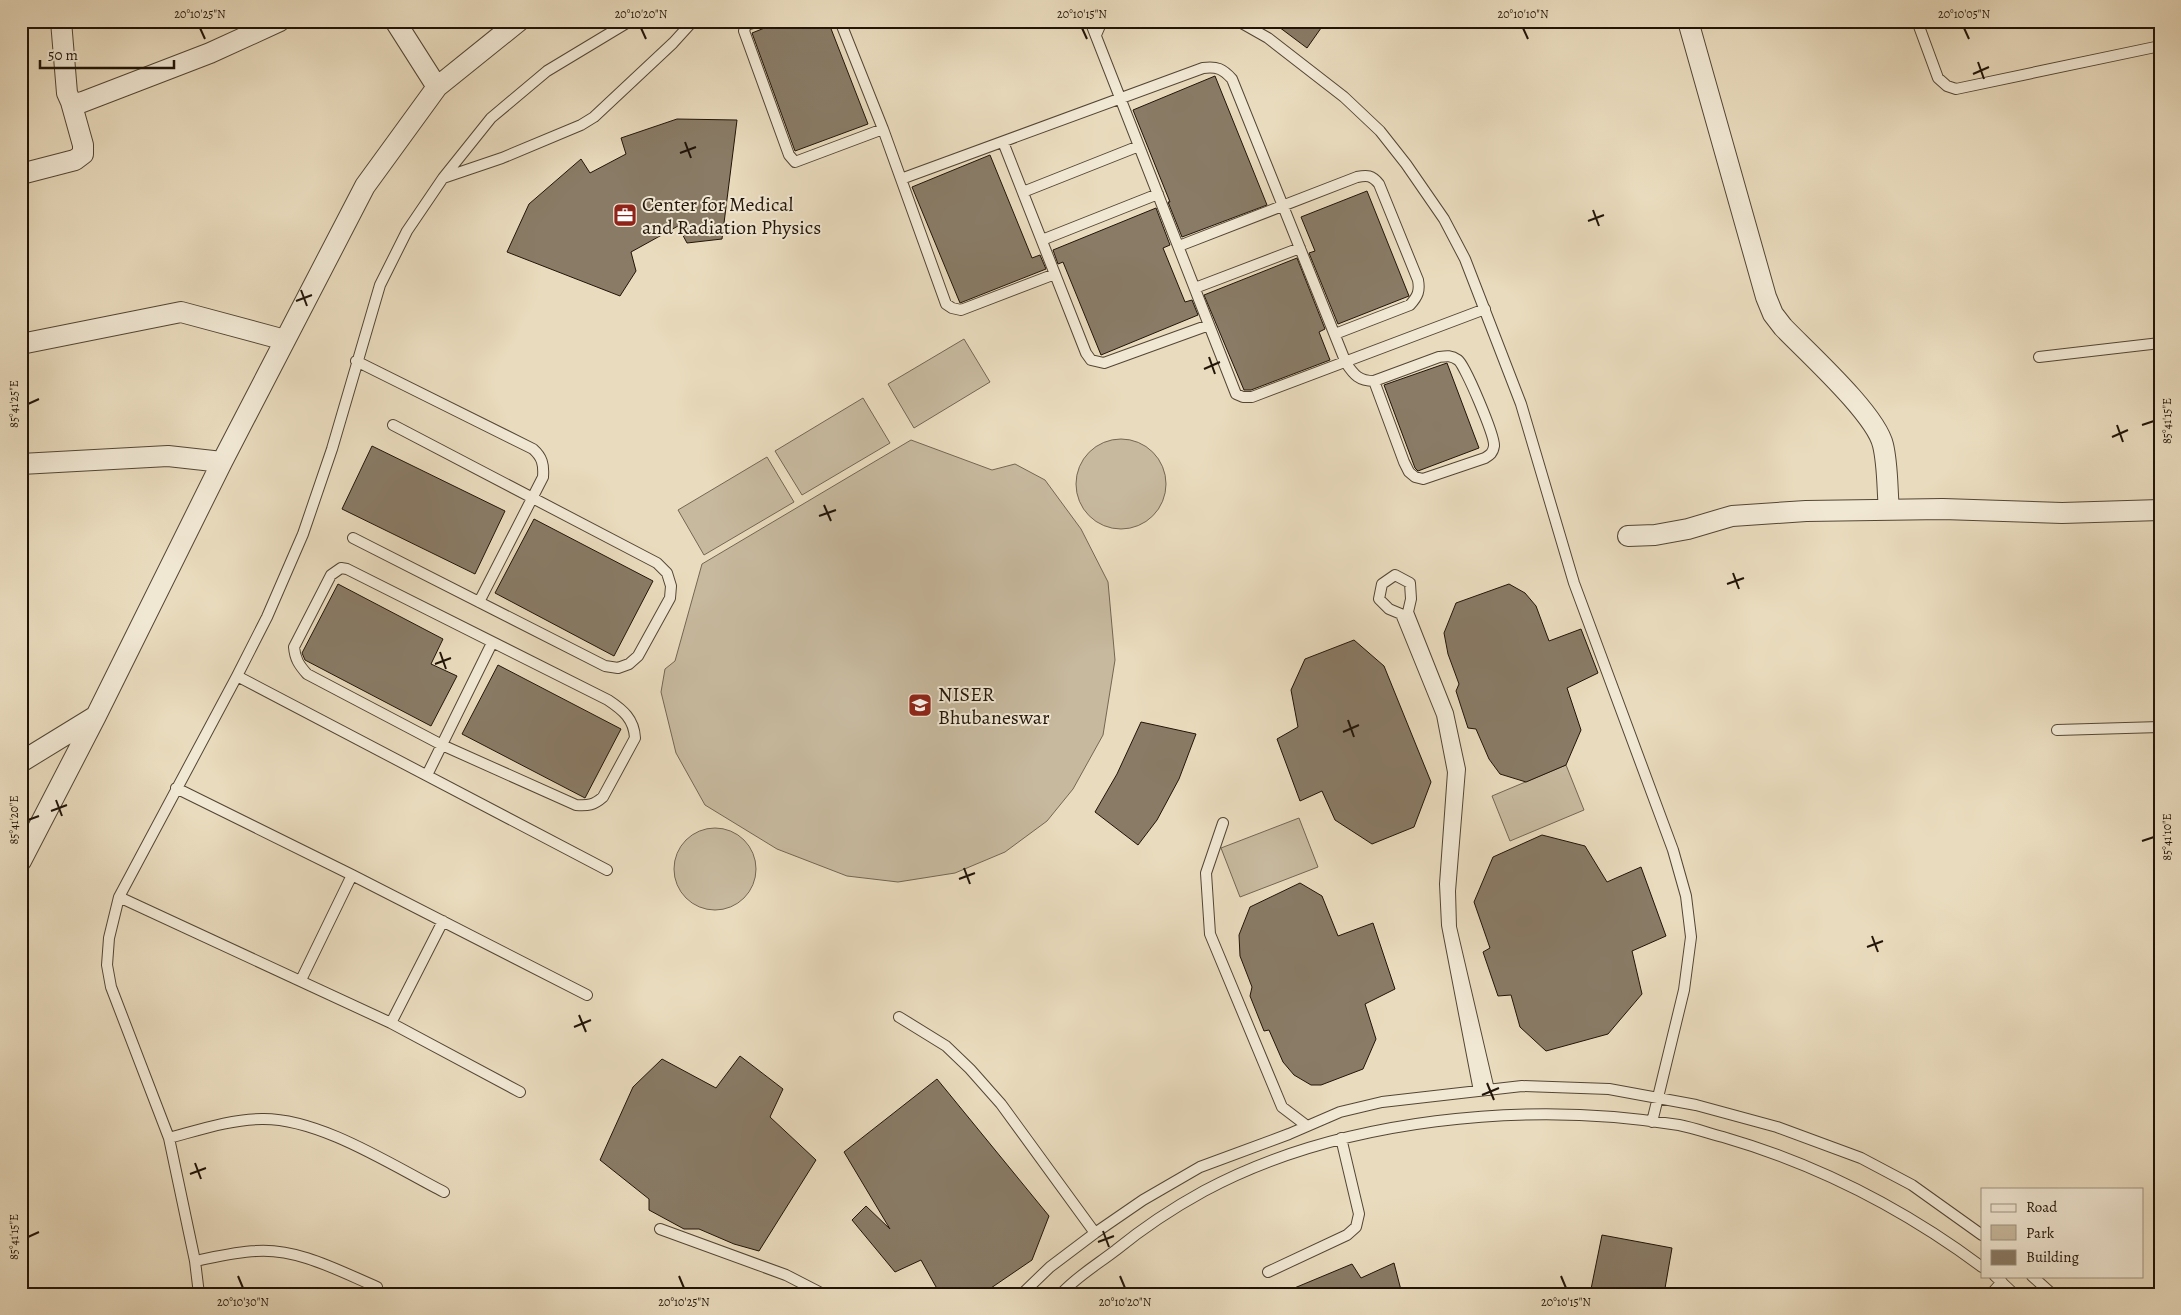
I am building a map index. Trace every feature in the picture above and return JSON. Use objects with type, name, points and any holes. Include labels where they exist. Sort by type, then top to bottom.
[{"type":"street","points":[[21,174],[75,160],[83,154],[83,145],[67,93],[61,21]]},
{"type":"street","points":[[71,102],[80,103],[195,59],[280,21]]},
{"type":"street","points":[[395,21],[437,87]]},
{"type":"street","points":[[21,861],[96,716],[222,462],[365,186],[437,87],[519,21]]},
{"type":"street","points":[[1688,21],[1766,297],[1773,314],[1783,327],[1865,412],[1877,430],[1883,445],[1889,510]]},
{"type":"street","points":[[21,344],[181,312],[286,340]]},
{"type":"street","points":[[21,464],[168,456],[222,462]]},
{"type":"street","points":[[1628,536],[1655,535],[1688,529],[1732,516],[1806,511],[1943,510],[2062,513],[2160,510]]},
{"type":"street","points":[[21,762],[96,716]]},
{"type":"lane","points":[[200,1294],[168,1138],[110,986],[107,965],[109,938],[118,896],[267,617],[303,534],[332,449],[380,285],[407,231],[443,178],[491,118],[547,71],[630,21]]},
{"type":"lane","points":[[443,178],[502,158],[581,126],[594,117],[673,43],[692,21]]},
{"type":"lane","points":[[760,21],[746,25],[744,31],[789,155],[795,162],[883,129]]},
{"type":"lane","points":[[840,21],[883,129],[946,304],[961,310],[1055,274]]},
{"type":"lane","points":[[1090,21],[1236,394],[1243,397],[1252,397],[1485,309]]},
{"type":"lane","points":[[1096,35],[1102,21]]},
{"type":"lane","points":[[1238,21],[1268,38],[1306,65],[1344,97],[1380,132],[1406,164],[1444,219],[1466,259],[1521,404],[1574,583],[1673,850],[1686,896],[1691,937],[1684,990],[1652,1122]]},
{"type":"lane","points":[[1916,21],[1938,78],[1947,86],[1956,89],[2160,46]]},
{"type":"lane","points":[[901,179],[1203,68],[1213,66],[1224,70],[1232,79],[1346,363],[1353,374],[1359,379],[1374,380],[1439,357],[1449,356],[1458,360],[1465,370],[1491,432],[1494,445],[1492,454],[1423,480],[1415,477],[1404,462],[1374,380]]},
{"type":"lane","points":[[1003,142],[1086,354],[1091,360],[1097,363],[1104,363],[1209,325]]},
{"type":"lane","points":[[1023,192],[1139,146]]},
{"type":"lane","points":[[1179,246],[1356,177],[1366,175],[1373,177],[1378,184],[1420,289],[1417,297],[1410,305],[1335,334]]},
{"type":"lane","points":[[1042,240],[1158,194]]},
{"type":"lane","points":[[1195,288],[1300,248]]},
{"type":"lane","points":[[2039,357],[2160,343]]},
{"type":"lane","points":[[356,362],[533,449],[541,456],[544,466],[543,477],[479,602]]},
{"type":"lane","points":[[353,538],[605,666],[618,668],[629,664],[638,656],[670,598],[671,586],[667,573],[657,563],[393,425]]},
{"type":"lane","points":[[341,568],[347,569],[622,709],[630,718],[635,738],[602,797],[595,804],[586,806],[576,805],[442,745],[307,674],[299,665],[294,647],[331,575],[341,568]]},
{"type":"lane","points":[[1395,575],[1410,583],[1411,599],[1408,612],[1448,713],[1460,769],[1450,890],[1451,927],[1484,1091],[1447,925],[1445,884],[1453,772],[1442,715],[1401,614],[1389,609],[1379,599],[1382,584],[1395,575]]},
{"type":"lane","points":[[427,775],[492,643]]},
{"type":"lane","points":[[237,676],[607,870]]},
{"type":"lane","points":[[2057,730],[2160,727]]},
{"type":"lane","points":[[176,788],[444,921],[587,995]]},
{"type":"lane","points":[[1223,823],[1206,873],[1210,934],[1282,1107],[1307,1126]]},
{"type":"lane","points":[[301,980],[352,875]]},
{"type":"lane","points":[[118,896],[391,1023],[520,1092]]},
{"type":"lane","points":[[391,1023],[444,921]]},
{"type":"lane","points":[[899,1017],[946,1046],[970,1069],[1001,1104],[1094,1233]]},
{"type":"lane","points":[[1022,1294],[1050,1267],[1094,1233],[1143,1200],[1200,1167],[1340,1112],[1382,1102],[1522,1086],[1610,1089],[1696,1105],[1777,1126],[1861,1158],[1912,1185],[1981,1234]]},
{"type":"lane","points":[[1064,1293],[1144,1228],[1204,1191],[1273,1160],[1341,1138],[1401,1126],[1495,1114],[1592,1115],[1680,1125],[1758,1147],[1841,1182],[1905,1215],[1949,1242],[1981,1266]]},
{"type":"lane","points":[[168,1138],[232,1122],[262,1118],[289,1121],[311,1126],[337,1137],[444,1192]]},
{"type":"lane","points":[[1268,1272],[1347,1235],[1356,1226],[1358,1214],[1341,1138]]},
{"type":"lane","points":[[660,1230],[786,1275],[823,1294]]},
{"type":"lane","points":[[194,1261],[256,1251],[281,1252],[313,1260],[376,1287]]},
{"type":"lane","points":[[2034,1278],[2052,1294]]},
{"type":"lane","points":[[1991,1294],[1998,1279],[2014,1294]]},
{"type":"green space","points":[[964,339],[990,382],[914,428],[888,384]]},
{"type":"green space","points":[[863,398],[890,443],[802,495],[775,451]]},
{"type":"green space","points":[[1121,439],[1138,442],[1153,452],[1163,467],[1166,484],[1163,501],[1153,516],[1138,526],[1121,529],[1104,526],[1089,516],[1079,501],[1076,484],[1079,467],[1089,452],[1104,442]]},
{"type":"green space","points":[[911,440],[992,470],[1015,464],[1045,480],[1081,529],[1108,582],[1115,660],[1103,735],[1073,789],[1047,821],[1005,852],[955,873],[898,882],[847,876],[777,849],[705,805],[676,753],[661,692],[665,669],[675,661],[702,564]]},
{"type":"green space","points":[[767,457],[794,502],[704,555],[678,510]]},
{"type":"green space","points":[[1566,765],[1584,810],[1510,841],[1492,796]]},
{"type":"green space","points":[[1299,818],[1318,867],[1240,897],[1221,848]]},
{"type":"green space","points":[[715,828],[731,831],[744,840],[753,853],[756,869],[753,885],[744,898],[731,907],[715,910],[699,907],[686,898],[677,885],[674,869],[677,853],[686,840],[699,831]]},
{"type":"building","points":[[782,21],[828,21],[868,124],[795,151],[752,33]]},
{"type":"building","points":[[1271,21],[1326,21],[1307,48]]},
{"type":"building","points":[[1215,76],[1267,205],[1182,237],[1133,110]]},
{"type":"building","name":"Center for Medical and Radiation Physics","points":[[677,119],[737,120],[722,239],[687,243],[678,226],[631,252],[636,271],[620,296],[507,252],[529,204],[581,159],[590,173],[626,154],[621,138]]},
{"type":"building","points":[[990,155],[1032,258],[1040,255],[1046,269],[960,303],[912,187]]},
{"type":"building","points":[[1367,191],[1409,296],[1338,324],[1309,253],[1315,251],[1301,217]]},
{"type":"building","points":[[1156,208],[1170,245],[1163,248],[1185,302],[1192,300],[1198,315],[1101,355],[1063,262],[1058,264],[1053,250]]},
{"type":"building","points":[[1297,258],[1325,329],[1319,332],[1330,360],[1251,390],[1244,390],[1204,295]]},
{"type":"building","points":[[1447,363],[1479,448],[1418,471],[1415,468],[1384,385]]},
{"type":"building","points":[[372,446],[505,511],[475,574],[342,509]]},
{"type":"building","points":[[534,519],[653,581],[614,656],[495,593]]},
{"type":"building","points":[[338,584],[443,639],[431,664],[457,676],[431,726],[305,660],[302,653]]},
{"type":"building","points":[[1509,584],[1525,593],[1536,606],[1549,641],[1581,629],[1598,673],[1567,688],[1581,730],[1566,765],[1526,782],[1500,774],[1489,759],[1476,729],[1468,728],[1456,691],[1459,684],[1448,654],[1444,633],[1456,603]]},
{"type":"building","points":[[1354,640],[1384,666],[1431,782],[1414,827],[1372,844],[1335,820],[1322,791],[1300,801],[1277,739],[1298,727],[1291,690],[1305,659]]},
{"type":"building","points":[[498,665],[621,729],[585,798],[462,734]]},
{"type":"building","points":[[1141,722],[1196,734],[1179,779],[1157,820],[1138,845],[1095,812],[1117,774]]},
{"type":"building","points":[[1542,835],[1585,846],[1607,882],[1641,867],[1666,936],[1632,951],[1642,994],[1608,1034],[1546,1051],[1520,1027],[1511,995],[1498,996],[1483,952],[1490,948],[1474,902],[1493,857]]},
{"type":"building","points":[[1300,883],[1322,896],[1338,936],[1373,923],[1395,989],[1365,1004],[1376,1039],[1363,1069],[1321,1085],[1311,1085],[1294,1075],[1283,1062],[1269,1030],[1264,1031],[1250,996],[1252,987],[1240,956],[1239,935],[1250,907]]},
{"type":"building","points":[[740,1056],[783,1089],[770,1117],[816,1160],[759,1251],[734,1244],[699,1229],[684,1229],[649,1210],[649,1199],[600,1160],[633,1087],[662,1059],[716,1088]]},
{"type":"building","points":[[937,1079],[1049,1216],[1032,1260],[991,1288],[940,1294],[921,1260],[895,1272],[852,1220],[866,1206],[890,1229],[844,1152]]},
{"type":"building","points":[[1602,1235],[1672,1248],[1664,1294],[1590,1294]]},
{"type":"building","points":[[1394,1263],[1402,1294],[1280,1294],[1352,1264],[1361,1278]]},
{"type":"place","name":"Center for Medical and Radiation Physics","points":[[625,215]]},
{"type":"place","name":"NISER Bhubaneswar","points":[[920,705]]}]
